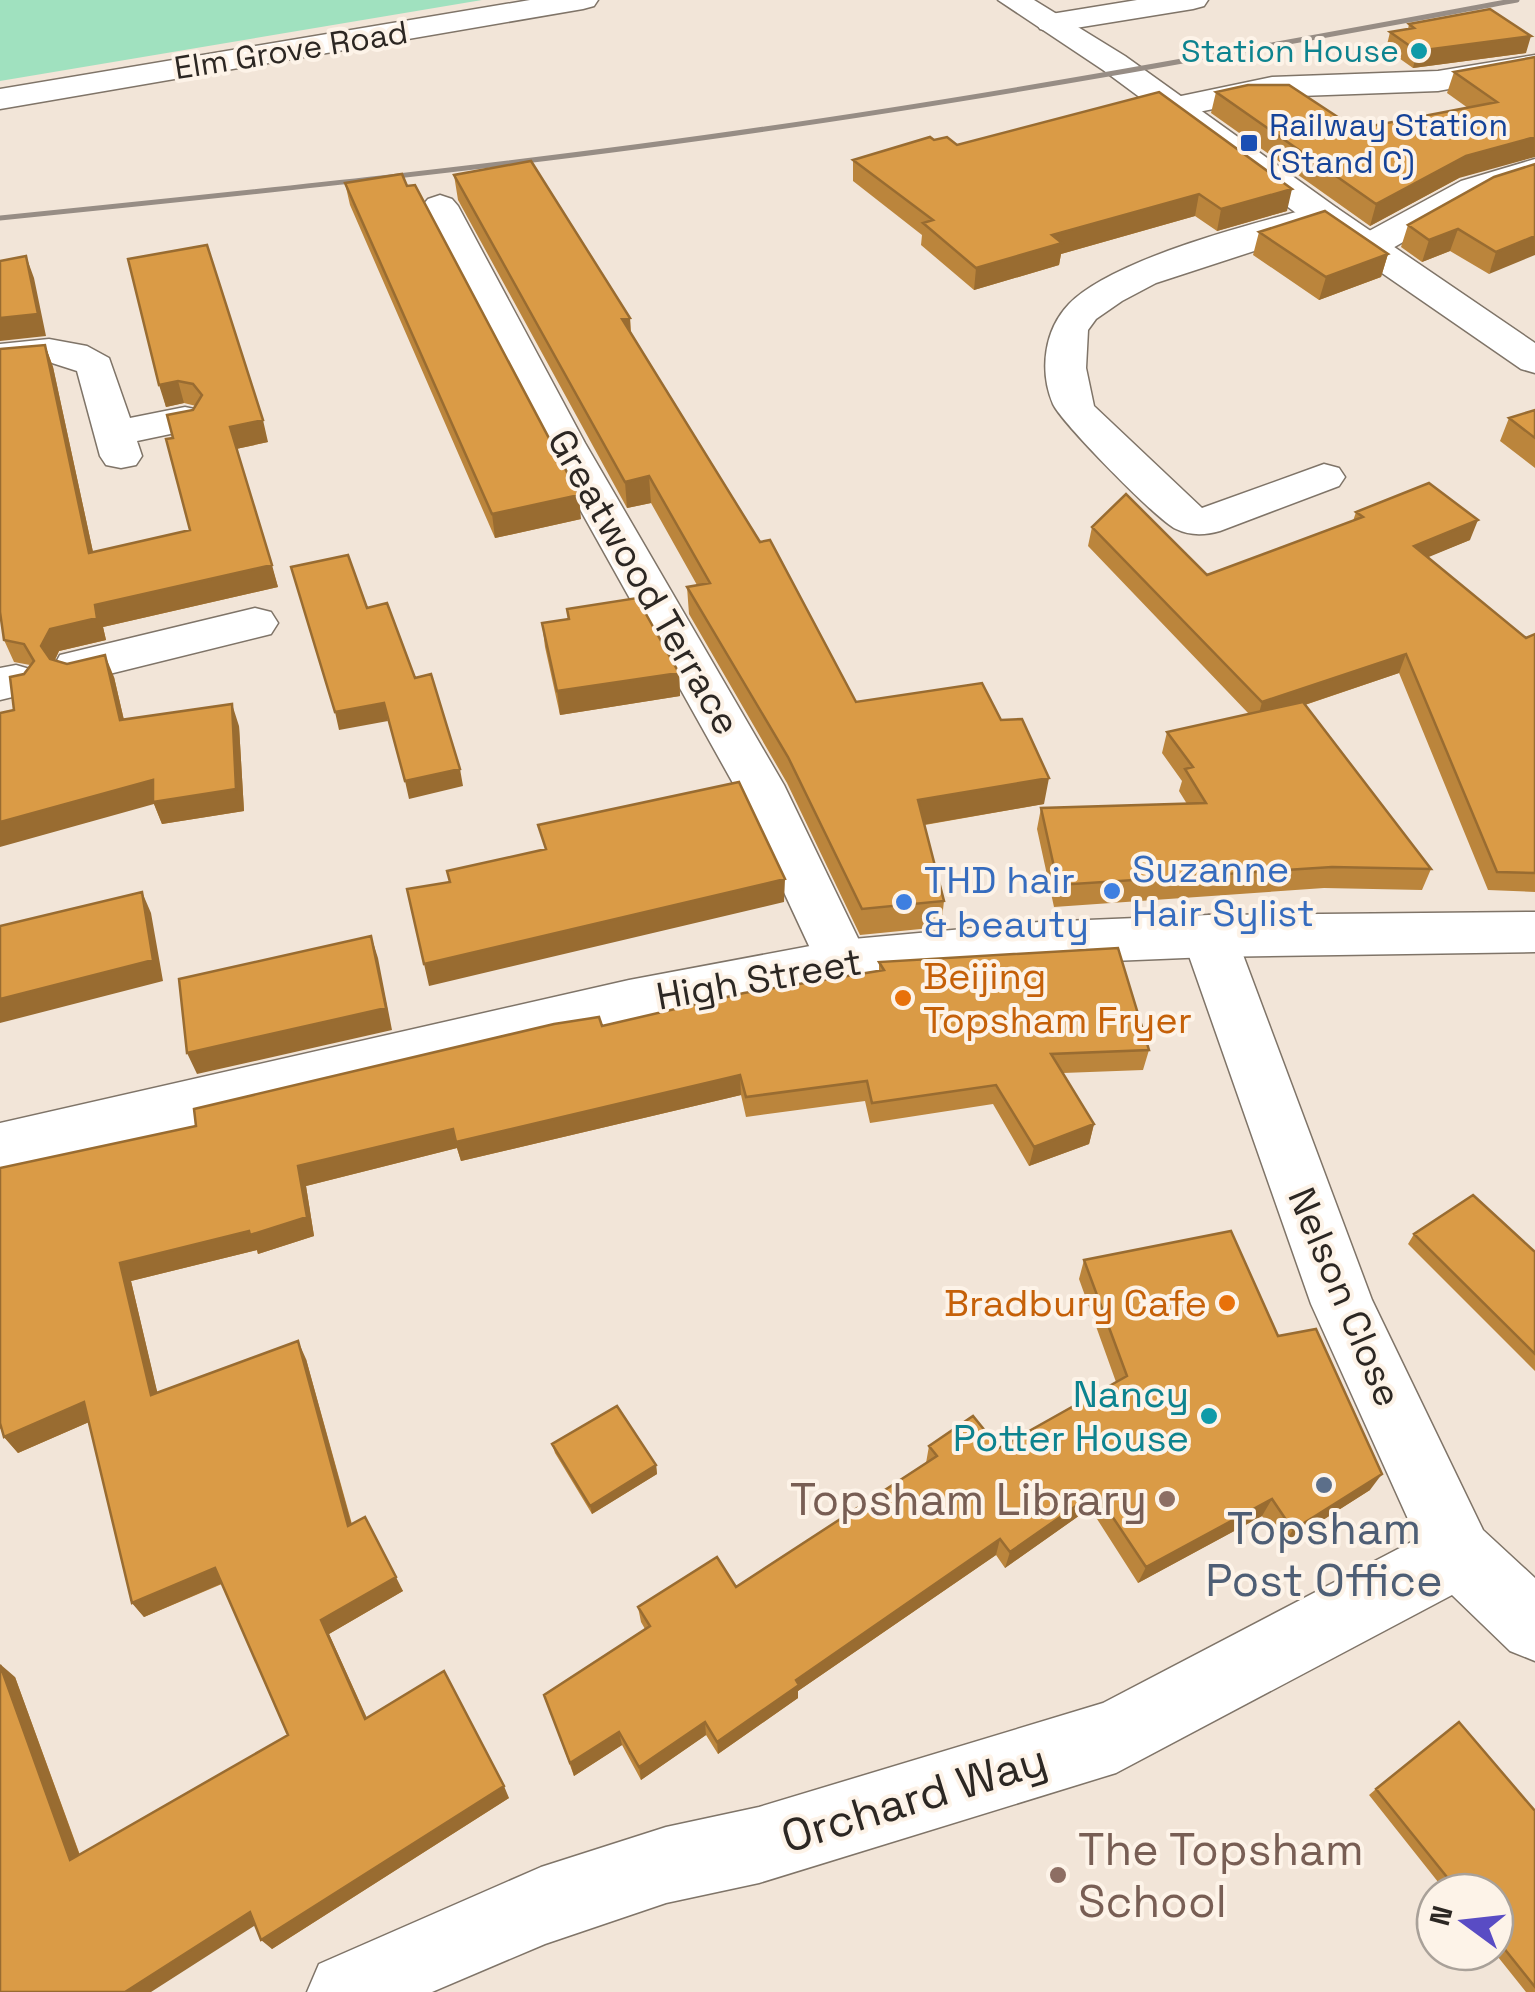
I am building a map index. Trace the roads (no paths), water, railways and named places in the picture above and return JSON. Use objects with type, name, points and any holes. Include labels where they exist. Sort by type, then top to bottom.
[{"type":"street","name":"Elm Grove Road","points":[[0,99],[583,0]]},
{"type":"street","points":[[1013,0],[1174,107],[1535,361]]},
{"type":"street","points":[[1051,23],[1193,0]]},
{"type":"street","points":[[1174,107],[1272,87],[1438,81],[1535,64]]},
{"type":"street","points":[[1371,245],[1473,188],[1535,169]]},
{"type":"street","name":"Greatwood Terrace","points":[[440,206],[564,444],[759,785],[842,961]]},
{"type":"street","points":[[1324,216],[1125,281],[1084,307],[1068,330],[1067,353],[1074,408],[1189,518],[1206,522],[1324,476]]},
{"type":"street","points":[[0,356],[49,350],[88,359],[95,366],[118,445],[185,419]]},
{"type":"street","points":[[77,666],[255,622]]},
{"type":"street","name":"High Street","points":[[0,1148],[629,1002],[842,961],[1039,944],[1209,936],[1535,932]]},
{"type":"street","name":"Nelson Close","points":[[1209,936],[1342,1304],[1460,1554],[1535,1626]]},
{"type":"street","name":"Orchard Way","points":[[347,1992],[541,1906],[648,1870],[759,1845],[1116,1736],[1460,1554]]},
{"type":"railway","points":[[0,218],[479,167],[765,129],[1236,52],[1517,0]]},
{"type":"place","name":"Station House","points":[[1419,51]]},
{"type":"place","name":"Railway Station (Stand C)","points":[[1249,143]]},
{"type":"place","name":"Suzanne Hair Sylist","points":[[1112,891]]},
{"type":"place","name":"THD hair & beauty","points":[[904,902]]},
{"type":"place","name":"Beijing Topsham Fryer","points":[[903,998]]},
{"type":"place","name":"Bradbury Cafe","points":[[1227,1303]]},
{"type":"place","name":"Nancy Potter House","points":[[1209,1416]]},
{"type":"place","name":"Topsham Post Office","points":[[1324,1485]]},
{"type":"place","name":"Topsham Library","points":[[1167,1499]]},
{"type":"place","name":"The Topsham School","points":[[1058,1875]]}]
